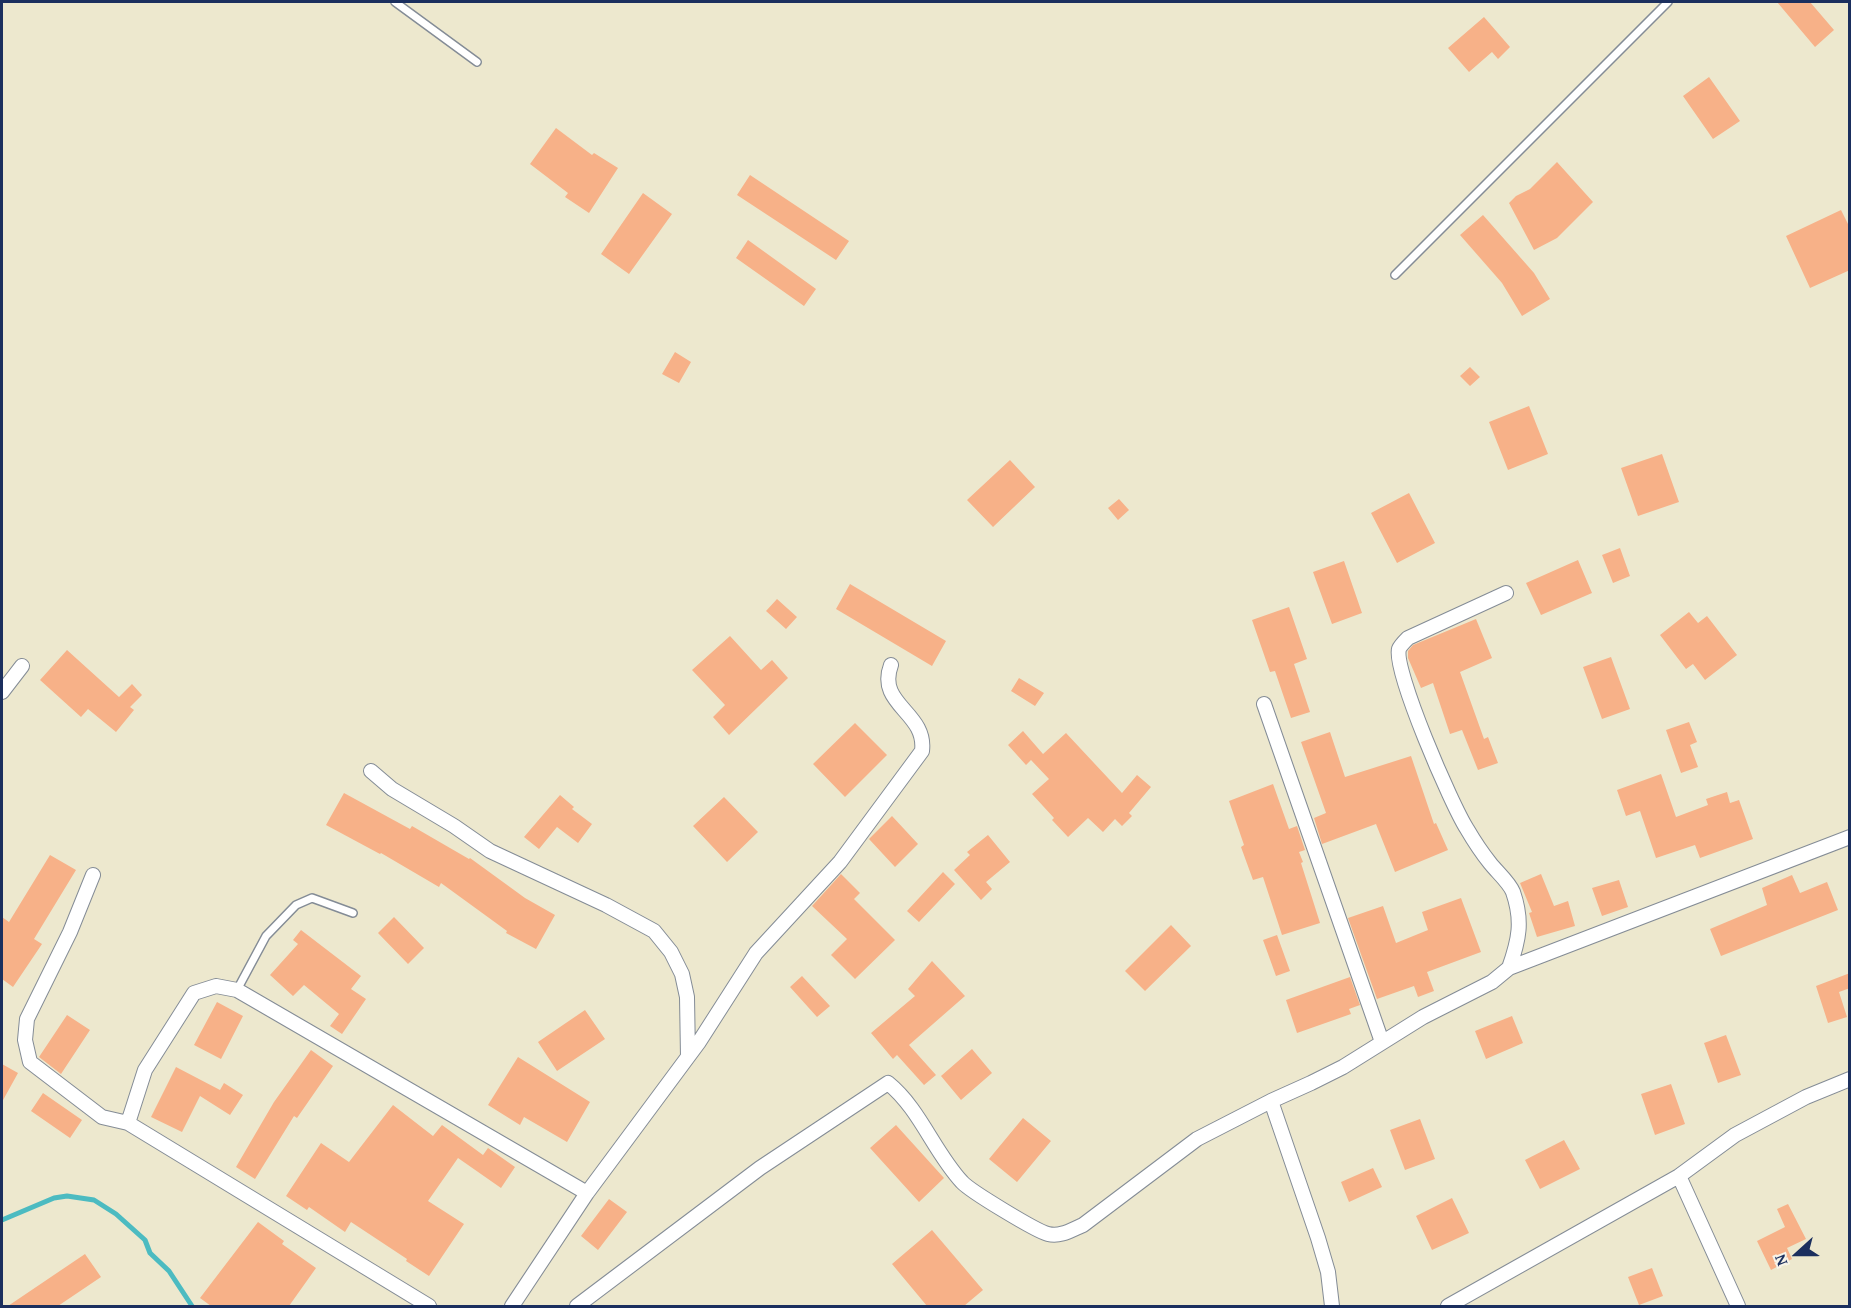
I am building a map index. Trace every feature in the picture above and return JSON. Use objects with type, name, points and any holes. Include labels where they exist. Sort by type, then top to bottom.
[{"type":"street","points":[[1506,593],[1408,638],[1399,649],[1400,664],[1419,723],[1451,798],[1466,828],[1488,861],[1511,889],[1520,929],[1509,968]]},
{"type":"street","points":[[512,1306],[587,1193],[688,1057],[756,953],[840,862],[922,751],[923,739],[917,725],[897,702],[889,688],[888,675],[891,665]]},
{"type":"street","points":[[2,692],[22,666]]},
{"type":"street","points":[[1264,704],[1382,1042]]},
{"type":"street","points":[[371,771],[392,789],[454,826],[490,851],[606,905],[654,931],[671,952],[682,974],[687,997],[688,1057]]},
{"type":"street","points":[[577,1306],[759,1168],[888,1083],[902,1098],[962,1184],[1048,1234],[1064,1234],[1083,1225],[1197,1139],[1311,1083],[1423,1017],[1492,982],[1509,968],[1850,837]]},
{"type":"street","points":[[93,875],[70,932],[27,1019],[25,1040],[30,1062],[102,1117],[128,1123],[429,1306]]},
{"type":"street","points":[[128,1123],[145,1070],[194,993],[216,986],[237,990],[587,1193]]},
{"type":"street","points":[[1448,1306],[1678,1176],[1735,1135],[1806,1097],[1850,1079]]},
{"type":"street","points":[[1271,1101],[1318,1238],[1328,1272],[1332,1306]]},
{"type":"street","points":[[1678,1176],[1738,1306]]},
{"type":"lane","points":[[395,2],[477,62]]},
{"type":"lane","points":[[1395,275],[1668,2]]},
{"type":"lane","points":[[237,990],[266,936],[296,905],[312,898],[353,913]]},
{"type":"building","points":[[1777,2],[1810,2],[1834,30],[1815,47]]},
{"type":"building","points":[[1484,17],[1510,47],[1498,59],[1492,52],[1469,72],[1448,48]]},
{"type":"building","points":[[1709,77],[1740,121],[1713,139],[1683,96]]},
{"type":"building","points":[[556,128],[592,155],[594,153],[618,168],[589,213],[565,197],[568,193],[530,164]]},
{"type":"building","points":[[1557,162],[1593,202],[1557,238],[1534,250],[1509,203],[1516,196],[1530,189]]},
{"type":"building","points":[[750,175],[849,241],[836,260],[737,195]]},
{"type":"building","points":[[643,193],[672,214],[629,274],[601,254]]},
{"type":"building","points":[[1841,210],[1850,228],[1850,270],[1810,288],[1786,236]]},
{"type":"building","points":[[1483,215],[1534,273],[1550,299],[1522,316],[1502,283],[1460,235]]},
{"type":"building","points":[[748,240],[816,289],[804,306],[736,258]]},
{"type":"building","points":[[675,352],[691,362],[679,383],[662,374]]},
{"type":"building","points":[[1470,367],[1480,377],[1470,386],[1460,376]]},
{"type":"building","points":[[1529,406],[1548,454],[1508,470],[1489,422]]},
{"type":"building","points":[[1662,454],[1679,502],[1638,516],[1621,468]]},
{"type":"building","points":[[1010,460],[1035,487],[993,527],[967,500]]},
{"type":"building","points":[[1409,493],[1435,543],[1397,563],[1371,513]]},
{"type":"building","points":[[1119,499],[1129,510],[1118,520],[1108,508]]},
{"type":"building","points":[[1620,548],[1630,576],[1613,583],[1602,555]]},
{"type":"building","points":[[1578,560],[1592,593],[1541,615],[1526,583]]},
{"type":"building","points":[[1344,561],[1362,613],[1332,624],[1313,572]]},
{"type":"building","points":[[850,584],[946,641],[932,666],[836,609]]},
{"type":"building","points":[[777,599],[797,617],[786,629],[766,611]]},
{"type":"building","points":[[1289,607],[1307,659],[1294,664],[1310,712],[1291,718],[1275,671],[1270,672],[1252,620]]},
{"type":"building","points":[[1689,612],[1698,623],[1707,616],[1737,655],[1705,680],[1693,664],[1686,669],[1660,635]]},
{"type":"building","points":[[1476,619],[1492,658],[1460,672],[1484,739],[1488,737],[1498,763],[1478,770],[1462,730],[1450,734],[1433,683],[1421,688],[1408,658],[1408,651],[1413,645]]},
{"type":"building","points":[[730,636],[761,670],[772,660],[788,678],[729,735],[713,717],[725,705],[692,670]]},
{"type":"building","points":[[67,650],[119,697],[132,684],[142,695],[130,707],[134,710],[116,732],[88,709],[81,717],[40,680]]},
{"type":"building","points":[[1611,657],[1630,709],[1602,719],[1583,667]]},
{"type":"building","points":[[1019,678],[1044,693],[1035,706],[1011,691]]},
{"type":"building","points":[[1689,722],[1697,742],[1690,745],[1698,767],[1681,773],[1666,730]]},
{"type":"building","points":[[855,723],[887,755],[845,797],[813,764]]},
{"type":"building","points":[[1023,731],[1043,754],[1066,733],[1122,793],[1137,775],[1151,787],[1129,813],[1132,816],[1122,826],[1115,819],[1103,832],[1088,818],[1068,837],[1032,794],[1049,779],[1031,760],[1026,765],[1008,745]]},
{"type":"building","points":[[1330,732],[1345,777],[1411,756],[1434,824],[1436,823],[1448,850],[1395,872],[1376,824],[1322,844],[1314,818],[1326,813],[1301,742]]},
{"type":"building","points":[[1661,774],[1676,817],[1708,805],[1706,799],[1727,792],[1730,803],[1739,800],[1753,839],[1700,858],[1695,845],[1656,858],[1640,811],[1626,816],[1617,790]]},
{"type":"building","points":[[1273,784],[1289,829],[1297,826],[1305,850],[1299,852],[1303,862],[1301,863],[1320,923],[1282,935],[1263,877],[1253,880],[1241,847],[1244,845],[1229,801]]},
{"type":"building","points":[[344,793],[410,829],[412,826],[470,858],[525,898],[555,915],[536,949],[506,933],[507,931],[441,883],[439,887],[381,853],[326,825]]},
{"type":"building","points":[[560,795],[574,807],[572,809],[592,824],[578,843],[557,827],[539,849],[524,837]]},
{"type":"building","points":[[724,797],[758,832],[727,862],[693,826]]},
{"type":"building","points":[[892,816],[918,844],[895,867],[869,839]]},
{"type":"building","points":[[988,835],[1010,862],[986,882],[992,889],[981,900],[954,870],[970,855],[967,852]]},
{"type":"building","points":[[50,855],[76,870],[34,939],[42,944],[13,987],[2,979],[2,917],[9,922]]},
{"type":"building","points":[[943,872],[955,884],[919,922],[907,911]]},
{"type":"building","points":[[841,874],[860,893],[854,899],[895,940],[855,979],[831,955],[847,939],[812,906]]},
{"type":"building","points":[[1541,874],[1554,906],[1568,901],[1575,926],[1537,937],[1529,913],[1532,912],[1520,883]]},
{"type":"building","points":[[1792,875],[1800,893],[1827,882],[1838,910],[1721,956],[1710,929],[1767,905],[1762,888]]},
{"type":"building","points":[[1619,880],[1628,907],[1602,916],[1592,888]]},
{"type":"building","points":[[1461,898],[1481,952],[1427,972],[1434,991],[1418,997],[1414,986],[1377,999],[1348,918],[1383,906],[1396,943],[1428,930],[1422,912]]},
{"type":"building","points":[[394,917],[424,948],[408,964],[378,933]]},
{"type":"building","points":[[1171,925],[1191,946],[1145,991],[1125,971]]},
{"type":"building","points":[[301,930],[361,976],[351,989],[366,999],[342,1034],[330,1026],[339,1014],[304,985],[293,996],[270,975],[298,944],[293,940]]},
{"type":"building","points":[[1277,935],[1290,971],[1276,976],[1263,940]]},
{"type":"building","points":[[932,961],[965,996],[909,1045],[936,1075],[924,1085],[897,1055],[893,1059],[871,1033],[915,996],[908,989]]},
{"type":"building","points":[[1850,973],[1850,988],[1839,992],[1847,1017],[1828,1023],[1816,986]]},
{"type":"building","points":[[802,976],[830,1006],[817,1017],[790,987]]},
{"type":"building","points":[[1350,977],[1360,1005],[1349,1009],[1351,1014],[1297,1033],[1286,1000]]},
{"type":"building","points":[[217,1002],[243,1016],[221,1059],[194,1045]]},
{"type":"building","points":[[585,1010],[605,1039],[557,1071],[538,1042]]},
{"type":"building","points":[[67,1015],[90,1030],[61,1074],[39,1057]]},
{"type":"building","points":[[1512,1016],[1523,1043],[1486,1059],[1475,1031]]},
{"type":"building","points":[[1726,1035],[1741,1075],[1718,1083],[1704,1043]]},
{"type":"building","points":[[972,1049],[992,1073],[961,1100],[941,1076]]},
{"type":"building","points":[[311,1050],[333,1066],[297,1118],[294,1116],[255,1179],[236,1167],[274,1102]]},
{"type":"building","points":[[518,1057],[590,1102],[567,1142],[524,1117],[520,1125],[488,1105]]},
{"type":"building","points":[[2,1064],[18,1073],[2,1102]]},
{"type":"building","points":[[176,1067],[220,1090],[224,1083],[243,1095],[230,1115],[200,1096],[182,1132],[151,1117]]},
{"type":"building","points":[[1671,1084],[1685,1124],[1655,1135],[1641,1094]]},
{"type":"building","points":[[43,1093],[82,1120],[70,1138],[31,1111]]},
{"type":"building","points":[[393,1105],[433,1136],[442,1125],[483,1155],[488,1148],[515,1167],[501,1188],[458,1158],[428,1201],[464,1224],[429,1276],[351,1222],[345,1232],[309,1207],[307,1210],[286,1196],[321,1143],[349,1162]]},
{"type":"building","points":[[1023,1118],[1051,1141],[1017,1182],[989,1159]]},
{"type":"building","points":[[1420,1119],[1435,1159],[1405,1170],[1390,1130]]},
{"type":"building","points":[[896,1125],[944,1178],[919,1202],[870,1148]]},
{"type":"building","points":[[1564,1140],[1580,1169],[1540,1189],[1525,1160]]},
{"type":"building","points":[[1373,1168],[1382,1187],[1349,1202],[1341,1182]]},
{"type":"building","points":[[1452,1198],[1469,1233],[1432,1250],[1416,1216]]},
{"type":"building","points":[[609,1199],[627,1212],[598,1250],[581,1236]]},
{"type":"building","points":[[1788,1204],[1806,1239],[1787,1248],[1792,1259],[1771,1270],[1757,1241],[1785,1227],[1777,1209]]},
{"type":"building","points":[[258,1222],[284,1241],[282,1244],[316,1268],[289,1306],[211,1306],[200,1298]]},
{"type":"building","points":[[932,1230],[983,1290],[964,1306],[927,1306],[892,1264]]},
{"type":"building","points":[[85,1254],[101,1277],[58,1306],[8,1306]]},
{"type":"building","points":[[1652,1268],[1663,1296],[1639,1305],[1628,1277]]},
{"type":"waterway","points":[[2,1220],[54,1198],[67,1196],[94,1200],[116,1214],[145,1240],[150,1253],[169,1271],[192,1306]]}]
